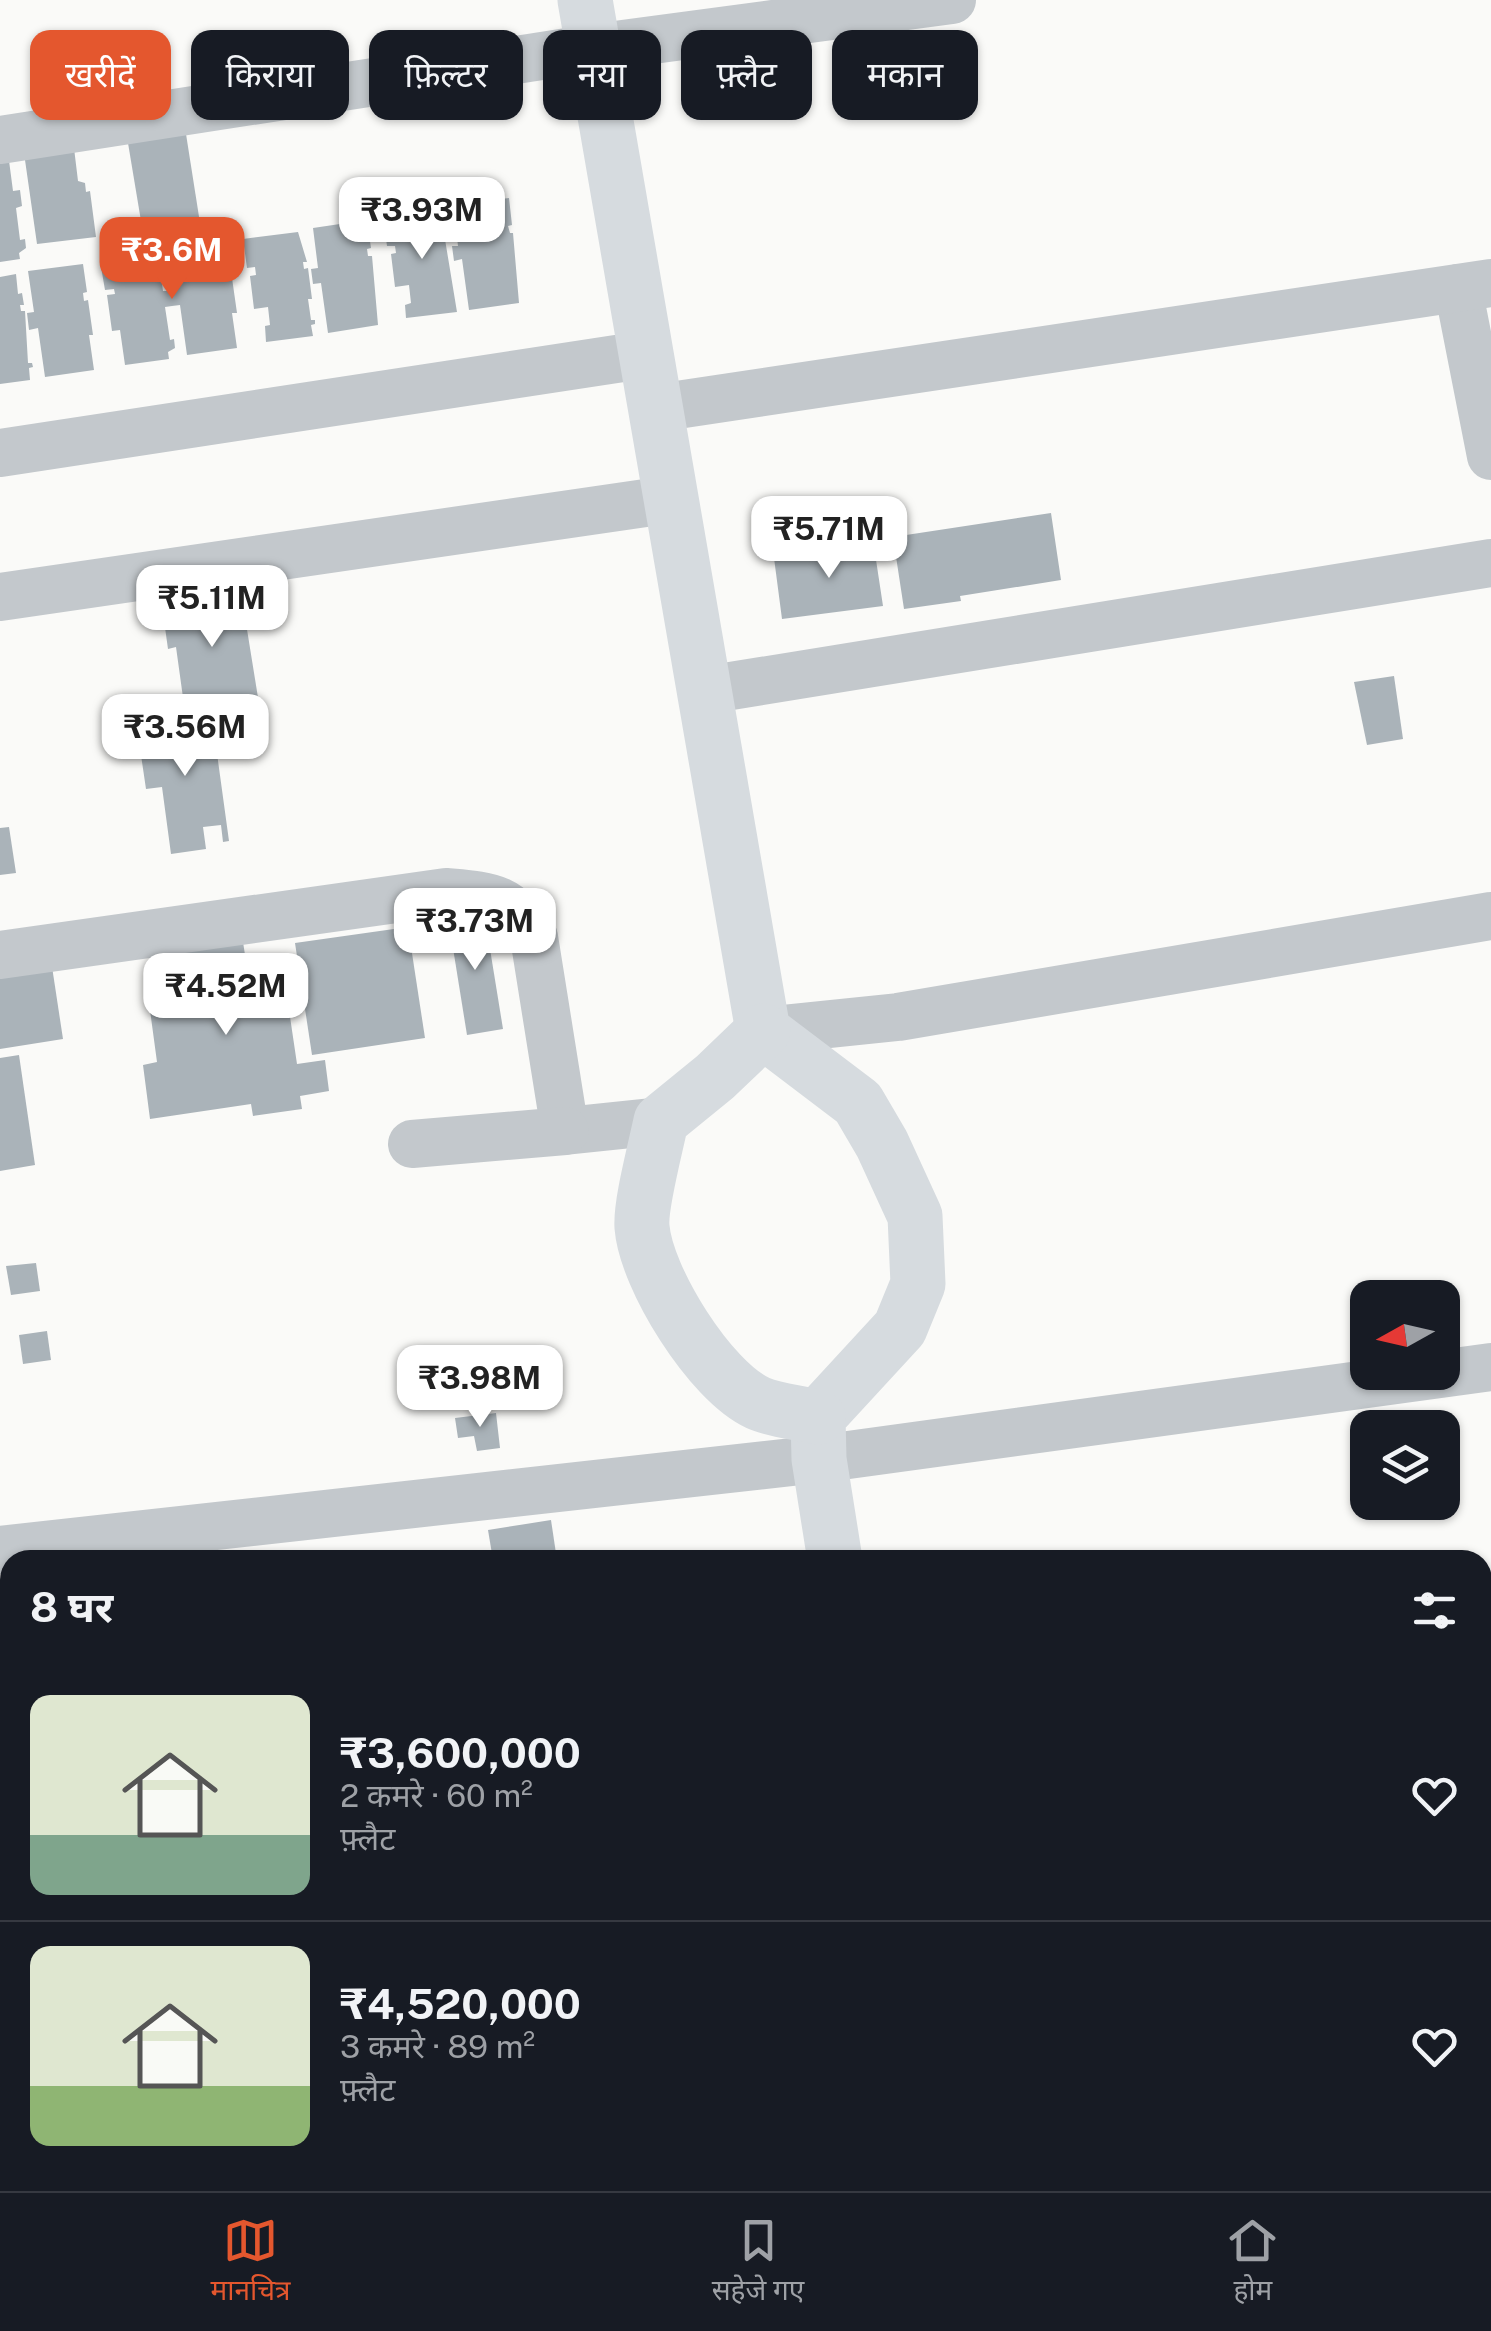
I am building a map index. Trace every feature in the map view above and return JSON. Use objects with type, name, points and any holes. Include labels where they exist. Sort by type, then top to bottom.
[{"type":"street","points":[[0,140],[589,24],[952,0]]},
{"type":"street","points":[[589,24],[763,1031],[858,1103],[915,1216],[918,1284],[900,1328],[818,1438],[833,1550]]},
{"type":"street","points":[[658,408],[1474,286],[1491,456]]},
{"type":"street","points":[[0,453],[648,354]]},
{"type":"street","points":[[0,597],[673,499]]},
{"type":"street","points":[[706,690],[1491,563]]},
{"type":"street","points":[[0,954],[446,892],[494,896],[520,914],[534,937],[565,1131]]},
{"type":"street","points":[[412,1144],[661,1121],[763,1031],[898,1017],[1491,916]]},
{"type":"street","points":[[661,1121],[642,1226],[656,1278],[693,1341],[724,1376],[756,1403],[818,1438]]},
{"type":"street","points":[[0,1550],[818,1438],[1491,1367]]},
{"type":"building","points":[[186,134],[200,223],[143,233],[128,143]]},
{"type":"building","points":[[74,148],[78,181],[85,183],[86,192],[90,191],[96,237],[37,244],[24,153]]},
{"type":"building","points":[[8,153],[13,191],[20,190],[22,206],[16,208],[20,240],[25,239],[26,248],[19,253],[20,259],[0,262],[0,155]]},
{"type":"building","points":[[509,198],[512,225],[508,226],[513,233],[519,303],[469,310],[462,259],[454,261],[452,246],[458,246],[453,205]]},
{"type":"building","points":[[440,209],[457,312],[406,318],[405,305],[411,303],[409,285],[395,287],[391,254],[396,253],[395,246],[387,246],[383,218]]},
{"type":"building","points":[[367,220],[371,248],[367,249],[368,256],[372,256],[378,325],[328,333],[321,283],[313,284],[311,269],[318,268],[313,228]]},
{"type":"building","points":[[298,232],[307,262],[303,262],[304,269],[308,268],[312,299],[308,299],[311,320],[315,320],[311,325],[313,336],[266,342],[265,326],[270,325],[268,307],[254,309],[250,276],[256,275],[255,267],[247,268],[243,239]]},
{"type":"building","points":[[227,242],[231,271],[227,271],[228,279],[232,278],[237,313],[232,313],[237,348],[187,355],[180,305],[165,307],[175,348],[168,352],[169,359],[125,365],[120,330],[112,331],[107,295],[115,294],[114,289],[105,290],[100,261],[158,253],[163,291],[177,291],[171,250]]},
{"type":"building","points":[[83,264],[94,370],[45,377],[38,328],[29,330],[27,313],[34,312],[28,271]]},
{"type":"building","points":[[16,274],[18,294],[22,293],[24,305],[20,305],[21,311],[25,311],[28,363],[33,367],[29,368],[30,380],[0,384],[0,277]]},
{"type":"building","points":[[1051,513],[1061,580],[904,609],[893,537]]},
{"type":"building","points":[[873,540],[883,606],[782,619],[774,558],[859,546],[859,542]]},
{"type":"building","points":[[240,586],[260,710],[223,715],[222,706],[185,712],[176,647],[168,649],[161,599]]},
{"type":"building","points":[[1394,676],[1403,739],[1367,745],[1354,682]]},
{"type":"building","points":[[212,717],[229,841],[223,842],[221,825],[203,827],[206,849],[171,854],[162,787],[146,789],[137,728]]},
{"type":"building","points":[[9,827],[16,873],[0,875],[0,828]]},
{"type":"building","points":[[484,912],[503,1029],[467,1035],[448,917]]},
{"type":"building","points":[[408,927],[425,1038],[312,1055],[295,943]]},
{"type":"building","points":[[243,942],[246,961],[281,956],[297,1064],[325,1060],[329,1091],[300,1096],[302,1109],[253,1116],[251,1104],[150,1119],[143,1065],[157,1062],[147,988],[176,984],[172,953]]},
{"type":"building","points":[[51,960],[63,1039],[0,1049],[0,968]]},
{"type":"building","points":[[19,1055],[35,1165],[0,1171],[0,1058]]},
{"type":"building","points":[[36,1263],[40,1291],[11,1295],[6,1266]]},
{"type":"building","points":[[47,1331],[51,1360],[23,1364],[19,1335]]},
{"type":"building","points":[[496,1413],[500,1448],[477,1451],[474,1436],[458,1438],[455,1418]]},
{"type":"building","points":[[551,1520],[556,1550],[491,1550],[488,1530]]}]
